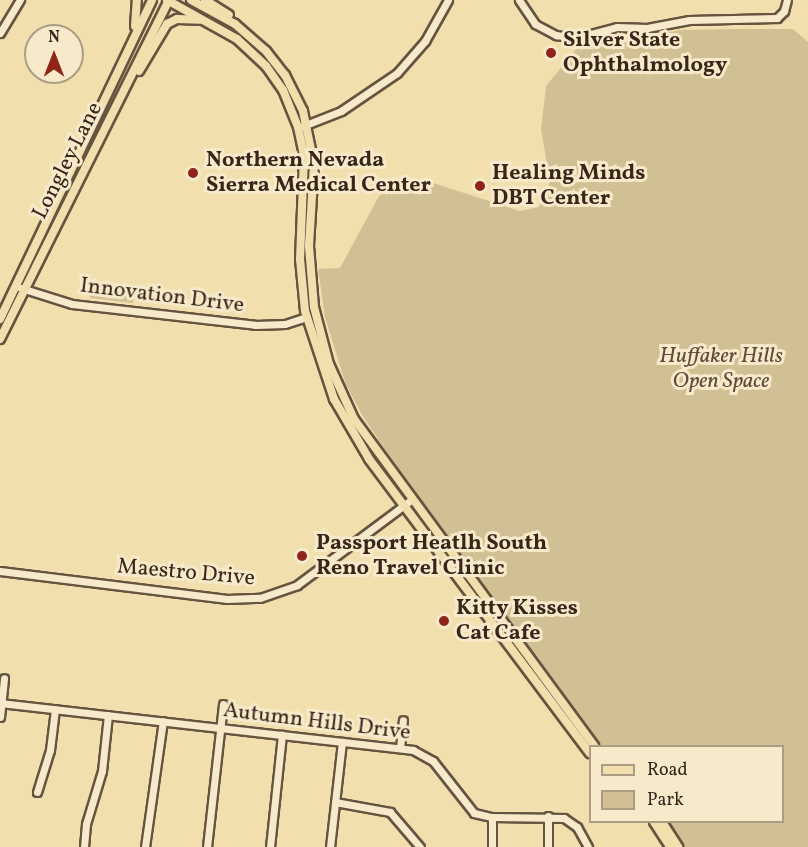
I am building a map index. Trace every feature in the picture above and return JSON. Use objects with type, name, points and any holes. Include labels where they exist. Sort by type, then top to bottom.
[{"type":"main road","points":[[128,50],[138,14],[137,0]]},
{"type":"main road","name":"Longley Lane","points":[[0,339],[20,288],[152,0]]},
{"type":"main road","points":[[168,0],[237,39],[266,66],[283,90],[303,126],[305,166],[300,259],[307,317],[318,359],[339,411],[589,750]]},
{"type":"main road","name":"Longley Lane","points":[[0,319],[20,288],[127,85],[168,0]]},
{"type":"main road","points":[[192,0],[241,28]]},
{"type":"main road","points":[[205,0],[226,12],[285,75],[314,164],[309,268],[320,335],[334,377],[354,419],[407,503],[592,745]]},
{"type":"main road","points":[[127,85],[167,24],[188,18],[211,23]]},
{"type":"main road","points":[[655,823],[670,847]]},
{"type":"main road","points":[[663,823],[678,847]]},
{"type":"street","points":[[0,33],[20,0]]},
{"type":"street","points":[[303,126],[350,106],[397,73],[425,42],[448,0]]},
{"type":"street","points":[[519,0],[535,24],[556,35],[576,38],[617,27],[647,28],[689,20],[777,18],[784,11],[787,0]]},
{"type":"street","name":"Innovation Drive","points":[[20,288],[72,304],[255,325],[285,324],[307,317]]},
{"type":"street","name":"Maestro Drive","points":[[0,571],[227,599],[260,598],[297,585],[407,503]]},
{"type":"street","points":[[0,717],[4,678]]},
{"type":"street","name":"Autumn Hills Drive","points":[[1,703],[400,748],[427,757],[468,809],[492,817],[548,816],[573,823],[588,847]]},
{"type":"street","points":[[207,847],[223,704]]},
{"type":"street","points":[[38,792],[50,750],[55,709]]},
{"type":"street","points":[[84,847],[86,824],[102,771],[108,715]]},
{"type":"street","points":[[400,748],[403,720]]},
{"type":"street","points":[[145,847],[163,721]]},
{"type":"street","points":[[270,847],[282,735]]},
{"type":"street","points":[[330,847],[342,742]]},
{"type":"street","points":[[335,802],[390,812],[420,847]]},
{"type":"street","points":[[548,816],[548,847]]},
{"type":"street","points":[[492,817],[492,847]]},
{"type":"green space","name":"Huffaker Hills Open Space","points":[[793,29],[808,42],[808,847],[685,847],[669,823],[784,823],[784,745],[602,745],[420,502],[362,415],[345,382],[325,317],[318,269],[340,268],[379,196],[402,182],[433,183],[520,211],[539,207],[550,182],[541,129],[546,86],[582,42],[624,30],[631,36],[649,36],[680,30]]},
{"type":"green space","points":[[87,292],[134,297],[133,303],[91,298]]},
{"type":"place","name":"Silver State Ophthalmology","points":[[551,53]]},
{"type":"place","name":"Northern Nevada Sierra Medical Center","points":[[193,173]]},
{"type":"place","name":"Healing Minds DBT Center","points":[[480,186]]},
{"type":"place","name":"Passport Heatlh South Reno Travel Clinic","points":[[302,556]]},
{"type":"place","name":"Kitty Kisses Cat Cafe","points":[[444,621]]}]
